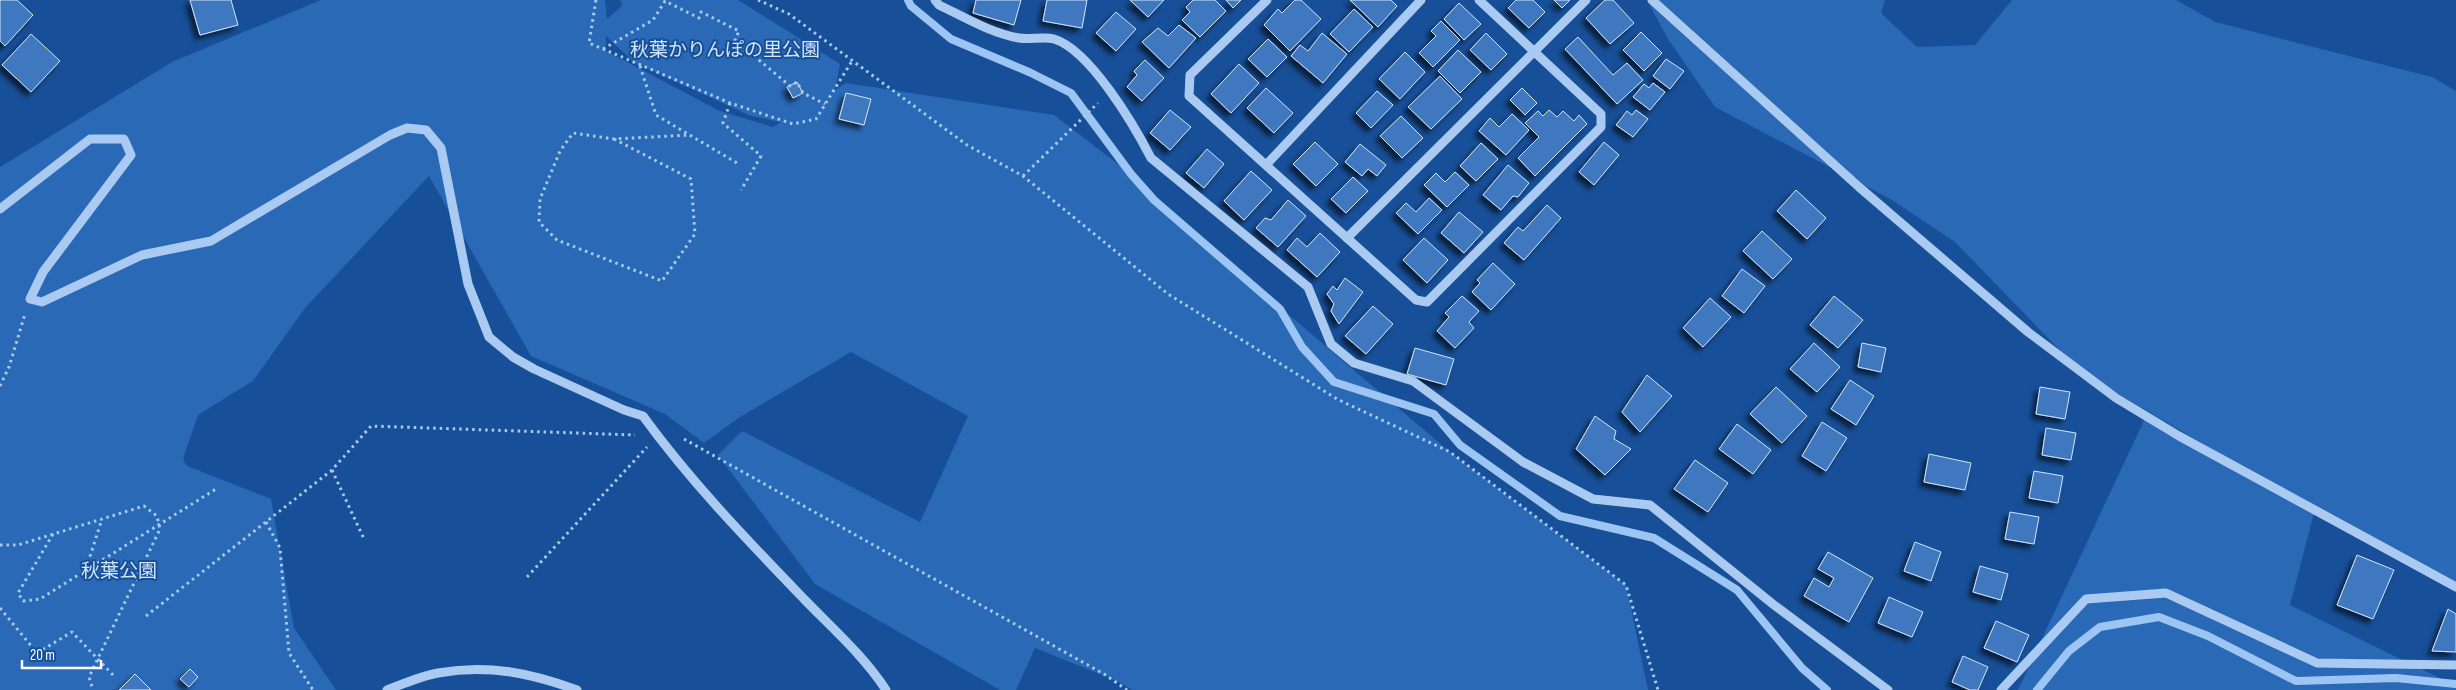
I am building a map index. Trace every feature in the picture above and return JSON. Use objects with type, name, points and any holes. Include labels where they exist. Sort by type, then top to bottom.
[{"type":"street","points":[[935,0],[938,5],[981,26],[1020,38],[1054,39],[1082,57],[1110,91],[1139,135],[1150,158],[1308,287],[1331,344],[1354,363],[1413,381],[1523,462],[1593,499],[1650,505],[1774,605],[1888,690]]},
{"type":"street","points":[[1267,0],[1190,75],[1189,96],[1416,300],[1427,302],[1601,127],[1601,114],[1479,0]]},
{"type":"street","points":[[1266,165],[1421,0]]},
{"type":"street","points":[[1347,238],[1586,0]]},
{"type":"street","points":[[1652,0],[1874,200],[2028,332],[2116,398],[2179,436],[2456,587]]},
{"type":"street","points":[[0,209],[90,140],[124,139],[131,154],[44,272],[30,299],[42,302],[142,255],[211,241],[390,135],[407,128],[426,130],[441,148],[468,284],[489,337],[513,357],[534,369],[624,410],[643,416],[657,436],[718,509],[853,649],[876,675],[886,690]]},
{"type":"street","points":[[2002,690],[2086,599],[2166,593],[2318,663],[2456,665]]},
{"type":"street","points":[[387,690],[437,673],[494,669],[538,676],[577,690]]},
{"type":"path","points":[[596,0],[589,44],[730,103],[793,124],[816,119],[852,60]]},
{"type":"path","points":[[758,0],[789,14],[966,145],[1023,176],[1168,294],[1337,399],[1450,452],[1626,586],[1658,690]]},
{"type":"path","points":[[602,49],[653,20],[665,1],[699,18],[701,12],[739,31],[735,40],[790,86],[796,82],[803,93],[825,104]]},
{"type":"path","points":[[640,66],[656,115],[737,162]]},
{"type":"path","points":[[1023,176],[1110,91]]},
{"type":"path","points":[[730,103],[722,123],[761,156],[741,190]]},
{"type":"path","points":[[614,139],[691,179],[695,234],[662,280],[556,240],[539,222],[540,199],[560,151],[573,133],[614,139],[689,135]]},
{"type":"path","points":[[0,386],[9,368],[30,299]]},
{"type":"path","points":[[146,616],[332,470],[371,426],[657,436]]},
{"type":"path","points":[[678,435],[1104,674],[1127,690]]},
{"type":"path","points":[[527,577],[657,436]]},
{"type":"path","points":[[332,470],[364,540]]},
{"type":"path","points":[[54,534],[18,593],[24,601],[40,599],[216,489]]},
{"type":"path","points":[[0,545],[18,545],[144,506],[157,516],[160,529],[89,677],[93,690]]},
{"type":"path","points":[[86,570],[102,519]]},
{"type":"path","points":[[266,522],[280,548],[290,653],[313,690]]},
{"type":"path","points":[[0,608],[37,653],[72,632],[114,676]]},
{"type":"green space","points":[[321,0],[605,0],[607,19],[622,6],[620,0],[738,0],[840,64],[835,90],[846,83],[1054,115],[1131,174],[1154,200],[1450,452],[1626,585],[1648,690],[1132,690],[1117,681],[1035,648],[1016,690],[1000,690],[815,584],[718,455],[742,431],[920,522],[968,416],[851,352],[740,417],[704,443],[665,414],[531,356],[429,176],[305,308],[253,381],[198,415],[183,459],[187,466],[271,499],[294,628],[336,690],[0,690],[0,167],[172,62]],"holes":[[[606,36],[635,63],[751,116],[781,122],[773,127],[720,111],[606,51]]]},
{"type":"green space","points":[[1647,0],[1885,0],[1881,13],[1917,47],[1975,45],[2012,0],[2176,0],[2215,22],[2432,77],[2456,91],[2456,589],[2315,509],[2290,605],[2456,686],[2456,690],[2018,690],[2146,416],[2312,508],[2081,372],[1955,242],[1892,200],[1715,107],[1668,39]]},
{"type":"building","points":[[0,0],[17,0],[33,15],[5,46],[0,41]]},
{"type":"building","points":[[190,0],[231,0],[238,25],[200,35]]},
{"type":"building","points":[[976,0],[1021,0],[1014,25],[973,13]]},
{"type":"building","points":[[1047,0],[1087,0],[1082,28],[1043,21]]},
{"type":"building","points":[[1130,0],[1164,0],[1148,17]]},
{"type":"building","points":[[1193,0],[1215,0],[1226,11],[1200,37],[1182,20],[1190,12],[1186,7]]},
{"type":"building","points":[[1226,0],[1241,0],[1233,8]]},
{"type":"building","points":[[1295,0],[1301,0],[1321,19],[1290,51],[1264,25],[1278,9],[1282,13]]},
{"type":"building","points":[[1350,0],[1391,0],[1397,6],[1378,27]]},
{"type":"building","points":[[1516,0],[1533,0],[1545,12],[1529,28],[1508,8]]},
{"type":"building","points":[[1554,0],[1570,0],[1562,8]]},
{"type":"building","points":[[1605,0],[1613,0],[1634,23],[1610,44],[1586,18]]},
{"type":"building","points":[[1459,3],[1481,24],[1464,40],[1444,19]]},
{"type":"building","points":[[1354,9],[1373,27],[1349,52],[1330,34]]},
{"type":"building","points":[[1116,12],[1136,29],[1116,51],[1096,33]]},
{"type":"building","points":[[1441,21],[1460,40],[1433,67],[1419,53],[1436,36],[1431,31]]},
{"type":"building","points":[[1179,25],[1196,38],[1169,68],[1142,42],[1158,28],[1168,36]]},
{"type":"building","points":[[1641,32],[1662,53],[1644,71],[1623,50]]},
{"type":"building","points":[[1322,33],[1347,54],[1323,83],[1291,56],[1300,45],[1308,51]]},
{"type":"building","points":[[1486,33],[1507,54],[1491,70],[1470,50]]},
{"type":"building","points":[[31,34],[60,61],[31,92],[2,65]]},
{"type":"building","points":[[1578,37],[1613,75],[1627,63],[1643,80],[1617,104],[1565,49]]},
{"type":"building","points":[[1268,39],[1287,57],[1267,77],[1248,59]]},
{"type":"building","points":[[1458,50],[1481,72],[1460,93],[1438,71]]},
{"type":"building","points":[[1405,52],[1425,72],[1400,99],[1379,79]]},
{"type":"building","points":[[1666,59],[1684,71],[1670,89],[1653,76]]},
{"type":"building","points":[[1145,60],[1164,78],[1142,101],[1127,87],[1137,75],[1134,71]]},
{"type":"building","points":[[1239,64],[1259,83],[1231,113],[1211,94]]},
{"type":"building","points":[[1440,76],[1462,99],[1431,129],[1408,107]]},
{"type":"building","points":[[797,82],[803,93],[793,98],[787,87]]},
{"type":"building","points":[[1653,83],[1665,92],[1650,110],[1633,97],[1644,84],[1649,88]]},
{"type":"building","points":[[1266,88],[1293,113],[1274,133],[1247,108]]},
{"type":"building","points":[[1522,88],[1537,103],[1525,115],[1510,100]]},
{"type":"building","points":[[1377,91],[1393,105],[1371,128],[1356,113]]},
{"type":"building","points":[[846,93],[871,99],[864,125],[839,119]]},
{"type":"building","points":[[1170,110],[1191,127],[1170,150],[1150,133]]},
{"type":"building","points":[[1549,110],[1557,117],[1563,111],[1574,121],[1579,115],[1587,124],[1535,176],[1518,158],[1539,137],[1525,123],[1538,111],[1543,116]]},
{"type":"building","points":[[1636,110],[1648,119],[1633,137],[1616,125],[1627,111],[1632,115]]},
{"type":"building","points":[[1512,114],[1529,130],[1506,155],[1479,131],[1490,118],[1499,127]]},
{"type":"building","points":[[1401,116],[1423,138],[1402,158],[1380,136]]},
{"type":"building","points":[[1315,142],[1338,164],[1316,186],[1293,164]]},
{"type":"building","points":[[1604,142],[1619,155],[1594,185],[1579,172]]},
{"type":"building","points":[[1481,143],[1498,159],[1476,181],[1460,166]]},
{"type":"building","points":[[1360,144],[1386,165],[1377,176],[1368,169],[1362,176],[1345,162]]},
{"type":"building","points":[[1207,149],[1224,164],[1204,188],[1186,173]]},
{"type":"building","points":[[1508,165],[1529,183],[1518,197],[1513,196],[1501,210],[1483,195]]},
{"type":"building","points":[[1251,171],[1272,190],[1244,220],[1224,201]]},
{"type":"building","points":[[1455,172],[1469,185],[1447,207],[1424,185],[1436,173],[1445,182]]},
{"type":"building","points":[[1353,177],[1368,191],[1346,213],[1331,199]]},
{"type":"building","points":[[1796,190],[1826,218],[1807,239],[1777,211]]},
{"type":"building","points":[[1429,198],[1442,210],[1418,234],[1396,213],[1406,203],[1416,212]]},
{"type":"building","points":[[1288,200],[1306,216],[1278,247],[1256,228],[1265,218],[1271,220]]},
{"type":"building","points":[[1547,205],[1561,218],[1524,260],[1504,243],[1518,227],[1523,231]]},
{"type":"building","points":[[1459,212],[1483,232],[1464,253],[1441,233]]},
{"type":"building","points":[[1762,231],[1792,259],[1773,279],[1743,251]]},
{"type":"building","points":[[1320,233],[1340,252],[1317,277],[1287,250],[1297,238],[1307,247]]},
{"type":"building","points":[[1424,238],[1448,260],[1427,283],[1403,260]]},
{"type":"building","points":[[1493,263],[1515,284],[1491,310],[1472,292],[1480,283],[1477,280]]},
{"type":"building","points":[[1742,269],[1765,286],[1744,313],[1722,296]]},
{"type":"building","points":[[1345,278],[1363,292],[1339,324],[1331,311],[1334,304],[1327,294],[1333,286],[1337,290]]},
{"type":"building","points":[[1462,296],[1479,311],[1469,322],[1474,328],[1455,348],[1437,331],[1449,317],[1445,313]]},
{"type":"building","points":[[1834,296],[1863,320],[1838,348],[1810,325]]},
{"type":"building","points":[[1710,298],[1731,317],[1703,347],[1683,328]]},
{"type":"building","points":[[1373,306],[1393,324],[1366,354],[1345,336]]},
{"type":"building","points":[[1814,343],[1840,367],[1817,392],[1790,369]]},
{"type":"building","points":[[1862,343],[1886,348],[1881,372],[1858,367]]},
{"type":"building","points":[[1415,348],[1454,359],[1446,385],[1407,374]]},
{"type":"building","points":[[1647,375],[1672,396],[1640,432],[1622,412]]},
{"type":"building","points":[[1850,380],[1874,396],[1856,425],[1831,409]]},
{"type":"building","points":[[1776,387],[1807,416],[1782,443],[1750,414]]},
{"type":"building","points":[[2040,387],[2070,392],[2065,419],[2036,414]]},
{"type":"building","points":[[1595,416],[1616,431],[1614,439],[1631,449],[1605,475],[1576,449]]},
{"type":"building","points":[[1822,422],[1847,438],[1826,471],[1802,456]]},
{"type":"building","points":[[1737,424],[1771,450],[1753,474],[1719,449]]},
{"type":"building","points":[[2046,428],[2076,433],[2071,460],[2042,455]]},
{"type":"building","points":[[1929,454],[1971,463],[1965,490],[1924,482]]},
{"type":"building","points":[[1695,460],[1728,483],[1708,512],[1674,489]]},
{"type":"building","points":[[2034,471],[2063,476],[2058,503],[2029,498]]},
{"type":"building","points":[[2010,512],[2039,517],[2034,544],[2005,539]]},
{"type":"building","points":[[1915,542],[1941,552],[1931,581],[1904,571]]},
{"type":"building","points":[[1828,552],[1873,578],[1849,622],[1804,596],[1814,578],[1829,587],[1834,578],[1818,569]]},
{"type":"building","points":[[2357,555],[2394,570],[2373,619],[2337,605]]},
{"type":"building","points":[[1980,566],[2008,574],[2001,600],[1973,592]]},
{"type":"building","points":[[1889,597],[1923,612],[1912,637],[1878,623]]},
{"type":"building","points":[[2448,609],[2456,614],[2456,652],[2432,651]]},
{"type":"building","points":[[1996,621],[2029,635],[2017,662],[1984,648]]},
{"type":"building","points":[[1963,656],[1988,667],[1978,690],[1970,690],[1952,682]]},
{"type":"building","points":[[190,669],[198,677],[189,687],[180,679]]},
{"type":"building","points":[[135,674],[151,690],[119,690]]},
{"type":"waterway","points":[[908,0],[911,6],[951,39],[1029,72],[1071,93],[1131,174],[1154,200],[1280,309],[1302,347],[1334,382],[1434,414],[1460,445],[1560,516],[1654,538],[1737,590],[1802,668],[1827,690]]},
{"type":"waterway","points":[[2037,690],[2069,651],[2100,627],[2159,617],[2208,636],[2296,681],[2396,678],[2456,684]]},
{"type":"park label","name":"秋葉かりんぽの里公園","points":[[725,49]]},
{"type":"park label","name":"秋葉公園","points":[[119,570]]}]
